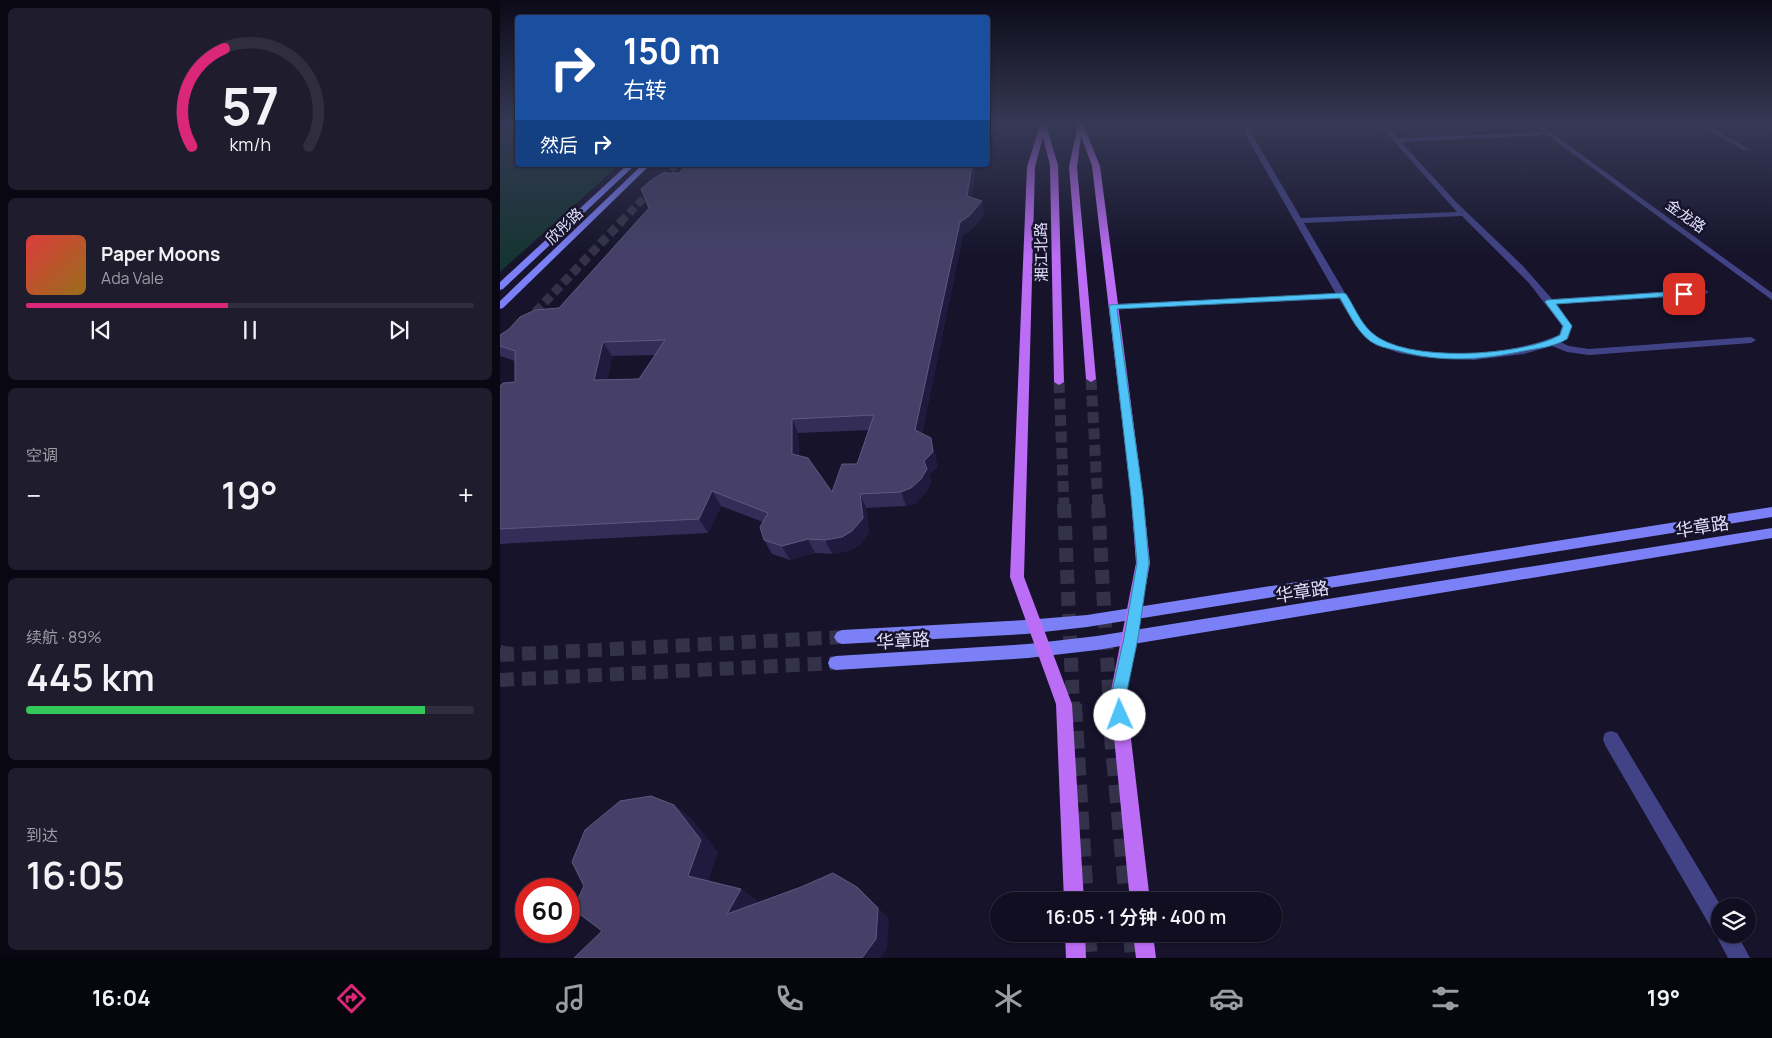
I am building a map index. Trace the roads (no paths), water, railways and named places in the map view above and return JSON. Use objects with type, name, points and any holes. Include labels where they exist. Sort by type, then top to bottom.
[{"type":"main road","name":"欣彤路","points":[[500,287],[628,168]]},
{"type":"main road","name":"欣彤路","points":[[500,306],[643,168]]},
{"type":"main road","points":[[1031,168],[1017,577],[1064,704],[1074,892]]},
{"type":"main road","name":"湘江北路","points":[[1054,168],[1059,382]]},
{"type":"main road","points":[[1073,168],[1091,379]]},
{"type":"main road","points":[[1096,168],[1137,496],[1143,563],[1131,638],[1118,696],[1139,892]]},
{"type":"main road","name":"华章路","points":[[842,637],[1035,626],[1135,614],[1772,512]]},
{"type":"main road","name":"华章路","points":[[836,663],[1044,649],[1131,638],[1772,534]]},
{"type":"main road","points":[[1075,942],[1076,958]]},
{"type":"main road","points":[[1144,942],[1146,958]]},
{"type":"street","points":[[1268,168],[1358,323],[1368,335],[1381,344],[1414,352],[1448,357],[1491,355],[1554,343],[1564,337],[1567,326],[1550,302],[1421,168]]},
{"type":"street","name":"金龙路","points":[[1595,168],[1772,297]]},
{"type":"street","name":"金龙路","points":[[1604,168],[1772,289]]},
{"type":"street","points":[[1299,221],[1464,214]]},
{"type":"street","points":[[1550,302],[1704,292]]},
{"type":"street","points":[[1112,307],[1343,296]]},
{"type":"street","points":[[1554,343],[1567,349],[1589,352],[1751,340]]},
{"type":"street","points":[[1611,739],[1711,909]]},
{"type":"street","points":[[1731,943],[1740,958]]},
{"type":"tunnel","points":[[621,222],[672,168]]},
{"type":"tunnel","points":[[526,322],[622,221]]},
{"type":"tunnel","points":[[1091,379],[1098,506]]},
{"type":"tunnel","points":[[1059,382],[1064,506]]},
{"type":"tunnel","points":[[1064,504],[1073,706]]},
{"type":"tunnel","points":[[1098,504],[1110,706]]},
{"type":"tunnel","points":[[500,655],[842,637]]},
{"type":"tunnel","points":[[500,652],[511,654]]},
{"type":"tunnel","points":[[500,680],[836,663]]},
{"type":"tunnel","points":[[1073,704],[1084,892]]},
{"type":"tunnel","points":[[1110,704],[1127,892]]},
{"type":"tunnel","points":[[1088,942],[1089,958]]},
{"type":"tunnel","points":[[1133,942],[1134,958]]}]
